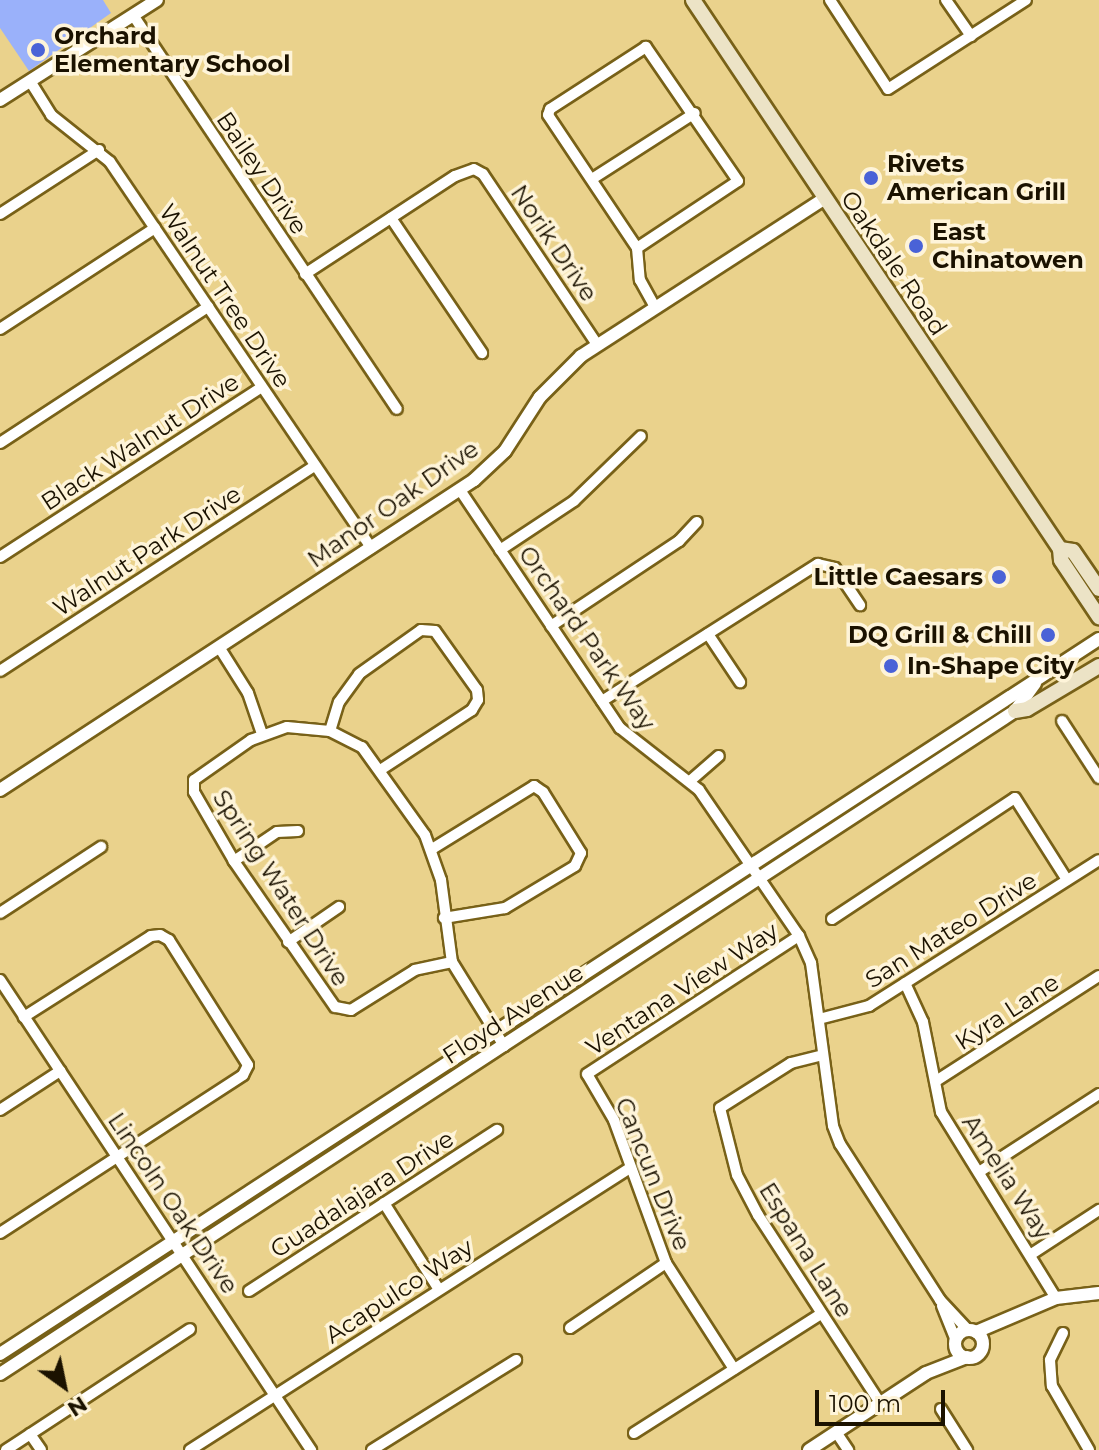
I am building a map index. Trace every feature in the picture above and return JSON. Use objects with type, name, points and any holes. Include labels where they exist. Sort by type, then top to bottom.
[{"type":"main road","name":"Oakdale Road","points":[[693,0],[1060,549],[1061,560],[1099,617]]},
{"type":"main road","name":"Oakdale Road","points":[[1060,549],[1073,551],[1099,589]]},
{"type":"main road","points":[[1015,711],[1027,709],[1099,666]]},
{"type":"street","points":[[0,100],[157,0]]},
{"type":"street","points":[[830,0],[888,89],[1026,0]]},
{"type":"street","points":[[946,0],[971,36]]},
{"type":"street","name":"Bailey Drive","points":[[133,15],[397,409]]},
{"type":"street","points":[[637,248],[738,181],[649,47],[548,111],[637,248],[640,280],[655,307]]},
{"type":"street","name":"Walnut Tree Drive","points":[[30,81],[51,115],[99,150],[371,548]]},
{"type":"street","points":[[592,179],[695,113]]},
{"type":"street","points":[[0,214],[99,150]]},
{"type":"street","name":"Norik Drive","points":[[391,218],[474,169],[483,174],[597,344]]},
{"type":"street","name":"Manor Oak Drive","points":[[0,790],[460,490],[505,451],[552,383],[597,344],[824,199]]},
{"type":"street","points":[[305,274],[391,218],[482,353]]},
{"type":"street","points":[[0,329],[155,228]]},
{"type":"street","points":[[0,443],[208,307]]},
{"type":"street","name":"Black Walnut Drive","points":[[0,557],[262,387]]},
{"type":"street","points":[[500,550],[574,501],[641,436]]},
{"type":"street","name":"Walnut Park Drive","points":[[0,671],[315,466]]},
{"type":"street","name":"Orchard Park Way","points":[[460,490],[632,741],[690,781],[799,936],[811,963],[823,1055],[840,1144],[940,1300],[956,1342]]},
{"type":"street","points":[[551,626],[679,541],[697,522]]},
{"type":"street","points":[[602,701],[818,564],[827,563],[860,605]]},
{"type":"street","points":[[330,731],[339,702],[359,674],[421,630],[431,629],[470,679],[478,700],[472,710],[382,769]]},
{"type":"street","points":[[708,634],[740,682]]},
{"type":"street","name":"Floyd Avenue","points":[[0,1354],[1099,639]]},
{"type":"street","points":[[219,647],[248,693],[262,734],[302,726],[330,731],[362,747],[382,769],[432,849],[441,880],[452,962],[504,1046]]},
{"type":"street","name":"Floyd Avenue","points":[[0,1374],[1015,711],[1039,677]]},
{"type":"street","points":[[1062,721],[1099,778]]},
{"type":"street","name":"Spring Water Drive","points":[[262,734],[193,783],[234,861],[288,942],[343,1011],[415,970],[452,962]]},
{"type":"street","points":[[690,781],[719,756]]},
{"type":"street","points":[[432,849],[534,786],[550,803],[581,857],[575,866],[505,908],[444,918]]},
{"type":"street","points":[[832,919],[1015,798],[1067,880]]},
{"type":"street","points":[[234,861],[277,832],[298,831]]},
{"type":"street","points":[[0,913],[101,847]]},
{"type":"street","name":"San Mateo Drive","points":[[819,1019],[852,1014],[1099,860]]},
{"type":"street","points":[[288,942],[339,907]]},
{"type":"street","points":[[0,1233],[243,1075],[248,1067],[220,1016],[169,940],[160,935],[151,936],[24,1017]]},
{"type":"street","name":"Ventana View Way","points":[[587,1074],[799,936]]},
{"type":"street","name":"Kyra Lane","points":[[936,1081],[1099,976]]},
{"type":"street","name":"Amelia Way","points":[[905,983],[923,1022],[941,1112],[1033,1253],[1056,1298]]},
{"type":"street","name":"Lincoln Oak Drive","points":[[1,985],[311,1450]]},
{"type":"street","name":"Espana Lane","points":[[823,1055],[791,1063],[720,1108],[737,1175],[821,1314],[880,1403]]},
{"type":"street","points":[[0,1110],[60,1071]]},
{"type":"street","name":"Cancun Drive","points":[[587,1074],[614,1120],[666,1263],[734,1369]]},
{"type":"street","points":[[979,1172],[1099,1094]]},
{"type":"street","name":"Guadalajara Drive","points":[[249,1291],[497,1130]]},
{"type":"street","name":"Acapulco Way","points":[[190,1450],[438,1288],[630,1168]]},
{"type":"street","points":[[384,1203],[438,1288]]},
{"type":"street","points":[[1033,1253],[1099,1210]]},
{"type":"street","points":[[570,1328],[666,1263]]},
{"type":"street","points":[[926,1373],[956,1342],[972,1331],[1056,1298],[1099,1293]]},
{"type":"street","name":"Orchard Park Way","points":[[940,1300],[972,1331]]},
{"type":"street","points":[[634,1433],[821,1314]]},
{"type":"street","points":[[809,1450],[926,1373],[976,1356],[983,1345],[1018,1314]]},
{"type":"street","points":[[6,1450],[190,1329]]},
{"type":"street","points":[[972,1331],[983,1345]]},
{"type":"street","points":[[1063,1333],[1050,1360],[1052,1386],[1086,1449],[1099,1439]]},
{"type":"street","points":[[956,1342],[967,1357]]},
{"type":"street","points":[[372,1450],[516,1360]]},
{"type":"street","points":[[941,1409],[967,1450]]},
{"type":"street","points":[[836,1432],[848,1450]]},
{"type":"street","points":[[30,1434],[41,1450]]},
{"type":"shaded area","name":"Orchard Elementary School","points":[[0,0],[103,0],[111,13],[29,71],[0,28]]},
{"type":"place","name":"Orchard Elementary School","points":[[38,50]]},
{"type":"place","name":"Rivets American Grill","points":[[871,178]]},
{"type":"place","name":"East Chinatowen","points":[[916,246]]},
{"type":"place","name":"Little Caesars","points":[[999,577]]},
{"type":"place","name":"DQ Grill & Chill","points":[[1048,635]]},
{"type":"place","name":"In-Shape City","points":[[891,666]]}]
